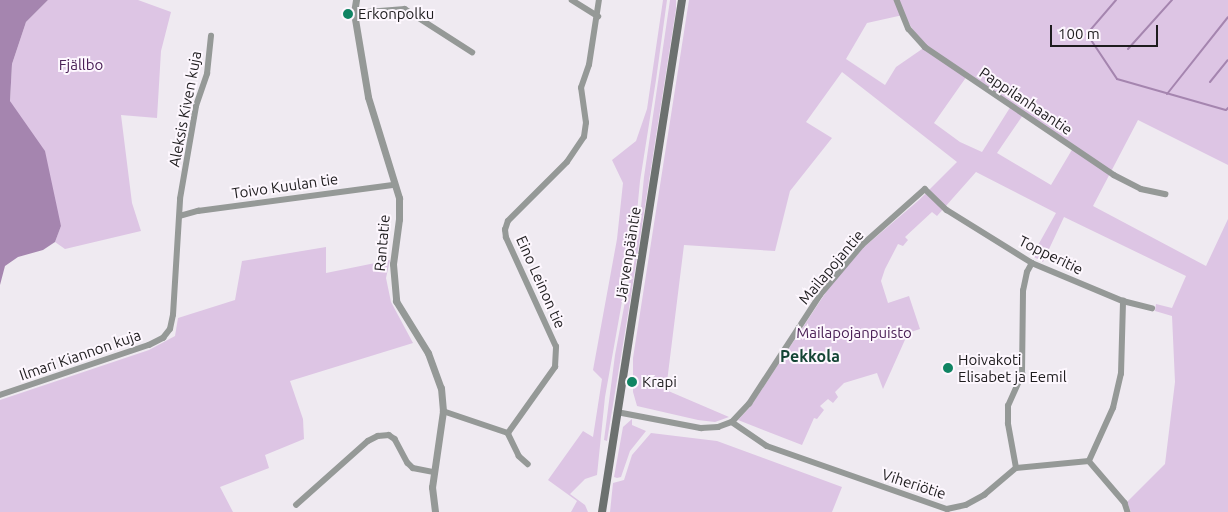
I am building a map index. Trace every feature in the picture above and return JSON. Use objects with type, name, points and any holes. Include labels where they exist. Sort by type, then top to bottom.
[{"type":"main road","name":"Järvenpääntie","points":[[602,512],[682,0]]},
{"type":"street","name":"Rantatie","points":[[356,0],[354,12],[368,98],[399,198],[399,219],[393,264],[396,301],[428,353],[442,388],[443,411],[434,472],[433,495],[435,512]]},
{"type":"street","points":[[572,0],[598,16]]},
{"type":"street","name":"Eino Leinon tie","points":[[508,433],[555,367],[557,359],[556,347],[506,238],[505,230],[508,221],[568,162],[584,137],[586,123],[581,88],[589,65],[599,0]]},
{"type":"street","name":"Pappilanhaantie","points":[[897,0],[909,29],[925,48],[1114,175],[1141,189],[1165,194]]},
{"type":"street","points":[[354,12],[405,9],[472,52]]},
{"type":"street","name":"Aleksis Kiven kuja","points":[[180,216],[180,199],[196,106],[207,74],[211,36]]},
{"type":"street","name":"Toivo Kuulan tie","points":[[180,216],[198,211],[394,185]]},
{"type":"street","name":"Topperitie","points":[[925,189],[947,210],[1032,263],[1123,301],[1152,308]]},
{"type":"street","name":"Mailapojantie","points":[[732,422],[749,404],[820,296],[862,246],[925,189]]},
{"type":"street","name":"Ilmari Kiannon kuja","points":[[0,395],[109,360],[163,338],[170,329],[173,315],[180,216]]},
{"type":"street","points":[[1032,263],[1027,272],[1023,291],[1022,374],[1008,406],[1008,424],[1016,468],[1089,461]]},
{"type":"street","points":[[1089,461],[1113,408],[1121,372],[1123,301]]},
{"type":"street","points":[[443,411],[508,433],[518,456],[528,464]]},
{"type":"street","points":[[617,412],[701,428],[718,427],[732,422]]},
{"type":"street","name":"Viheriötie","points":[[732,422],[767,446],[947,508],[966,505],[984,495],[1016,468]]},
{"type":"street","points":[[296,505],[368,441],[378,436],[389,435],[395,439],[408,463],[413,468],[434,472]]},
{"type":"street","points":[[1089,461],[1125,504],[1128,512]]},
{"type":"green space","name":"Fjällbo","points":[[48,0],[138,0],[171,12],[161,51],[157,118],[121,115],[132,203],[141,231],[65,249],[55,242],[61,226],[10,101],[12,64],[26,22]]},
{"type":"green space","points":[[663,0],[667,0],[656,80],[640,181],[636,223],[605,397],[597,475],[585,479],[570,494],[585,505],[588,512],[571,512],[577,501],[548,480],[583,431],[593,437],[602,379],[593,370],[617,239],[623,183],[612,160],[636,141],[647,109]]},
{"type":"green space","points":[[670,0],[676,0],[676,9],[607,441],[604,440],[615,355],[639,227],[644,177]]},
{"type":"green space","name":"Mailapojanpuisto","points":[[689,0],[1228,0],[1228,165],[1138,120],[1093,206],[1206,266],[1228,219],[1228,512],[1131,512],[1127,502],[1165,464],[1175,382],[1172,316],[1155,311],[1156,304],[1172,308],[1186,276],[1064,217],[1043,262],[1032,256],[1056,213],[976,172],[937,216],[932,212],[905,237],[908,240],[903,246],[898,244],[885,269],[881,281],[888,303],[909,296],[920,329],[908,333],[883,389],[877,373],[844,383],[835,392],[838,397],[833,403],[828,399],[820,406],[824,410],[817,419],[814,418],[802,445],[738,420],[751,406],[832,283],[863,248],[919,200],[957,162],[842,72],[806,122],[832,138],[790,191],[775,251],[684,245],[666,390],[729,417],[715,422],[698,420],[637,406],[633,392],[633,358]],"holes":[[[903,15],[925,47],[896,67],[885,85],[846,59],[867,23]],[[967,76],[1011,106],[982,152],[960,142],[934,123]],[[1023,115],[1073,148],[1051,185],[997,153]]]},
{"type":"green space","points":[[326,247],[326,273],[390,260],[386,278],[391,302],[413,343],[290,381],[303,419],[304,439],[265,455],[269,468],[220,487],[233,512],[0,512],[0,400],[149,350],[175,336],[178,318],[235,300],[242,261]]},
{"type":"green space","points":[[632,419],[632,425],[646,431],[630,451],[621,477],[617,478],[614,477],[623,427]]},
{"type":"green space","points":[[651,433],[717,441],[842,487],[832,512],[610,512],[613,483],[624,480],[632,455]]},
{"type":"shaded area","points":[[0,0],[48,0],[26,22],[12,64],[10,101],[45,151],[61,226],[55,242],[43,250],[18,257],[5,266],[0,285]]},
{"type":"waterway","points":[[1116,0],[1087,34],[1117,79],[1226,110],[1228,108]]},
{"type":"waterway","points":[[1128,49],[1172,0]]},
{"type":"waterway","points":[[1167,94],[1228,17]]},
{"type":"waterway","points":[[1210,82],[1228,60]]},
{"type":"place","name":"Erkonpolku","points":[[348,14]]},
{"type":"place","name":"Hoivakoti Elisabet ja Eemil","points":[[948,368]]},
{"type":"place","name":"Krapi","points":[[632,382]]},
{"type":"district","name":"Pekkola","points":[[810,356]]}]
